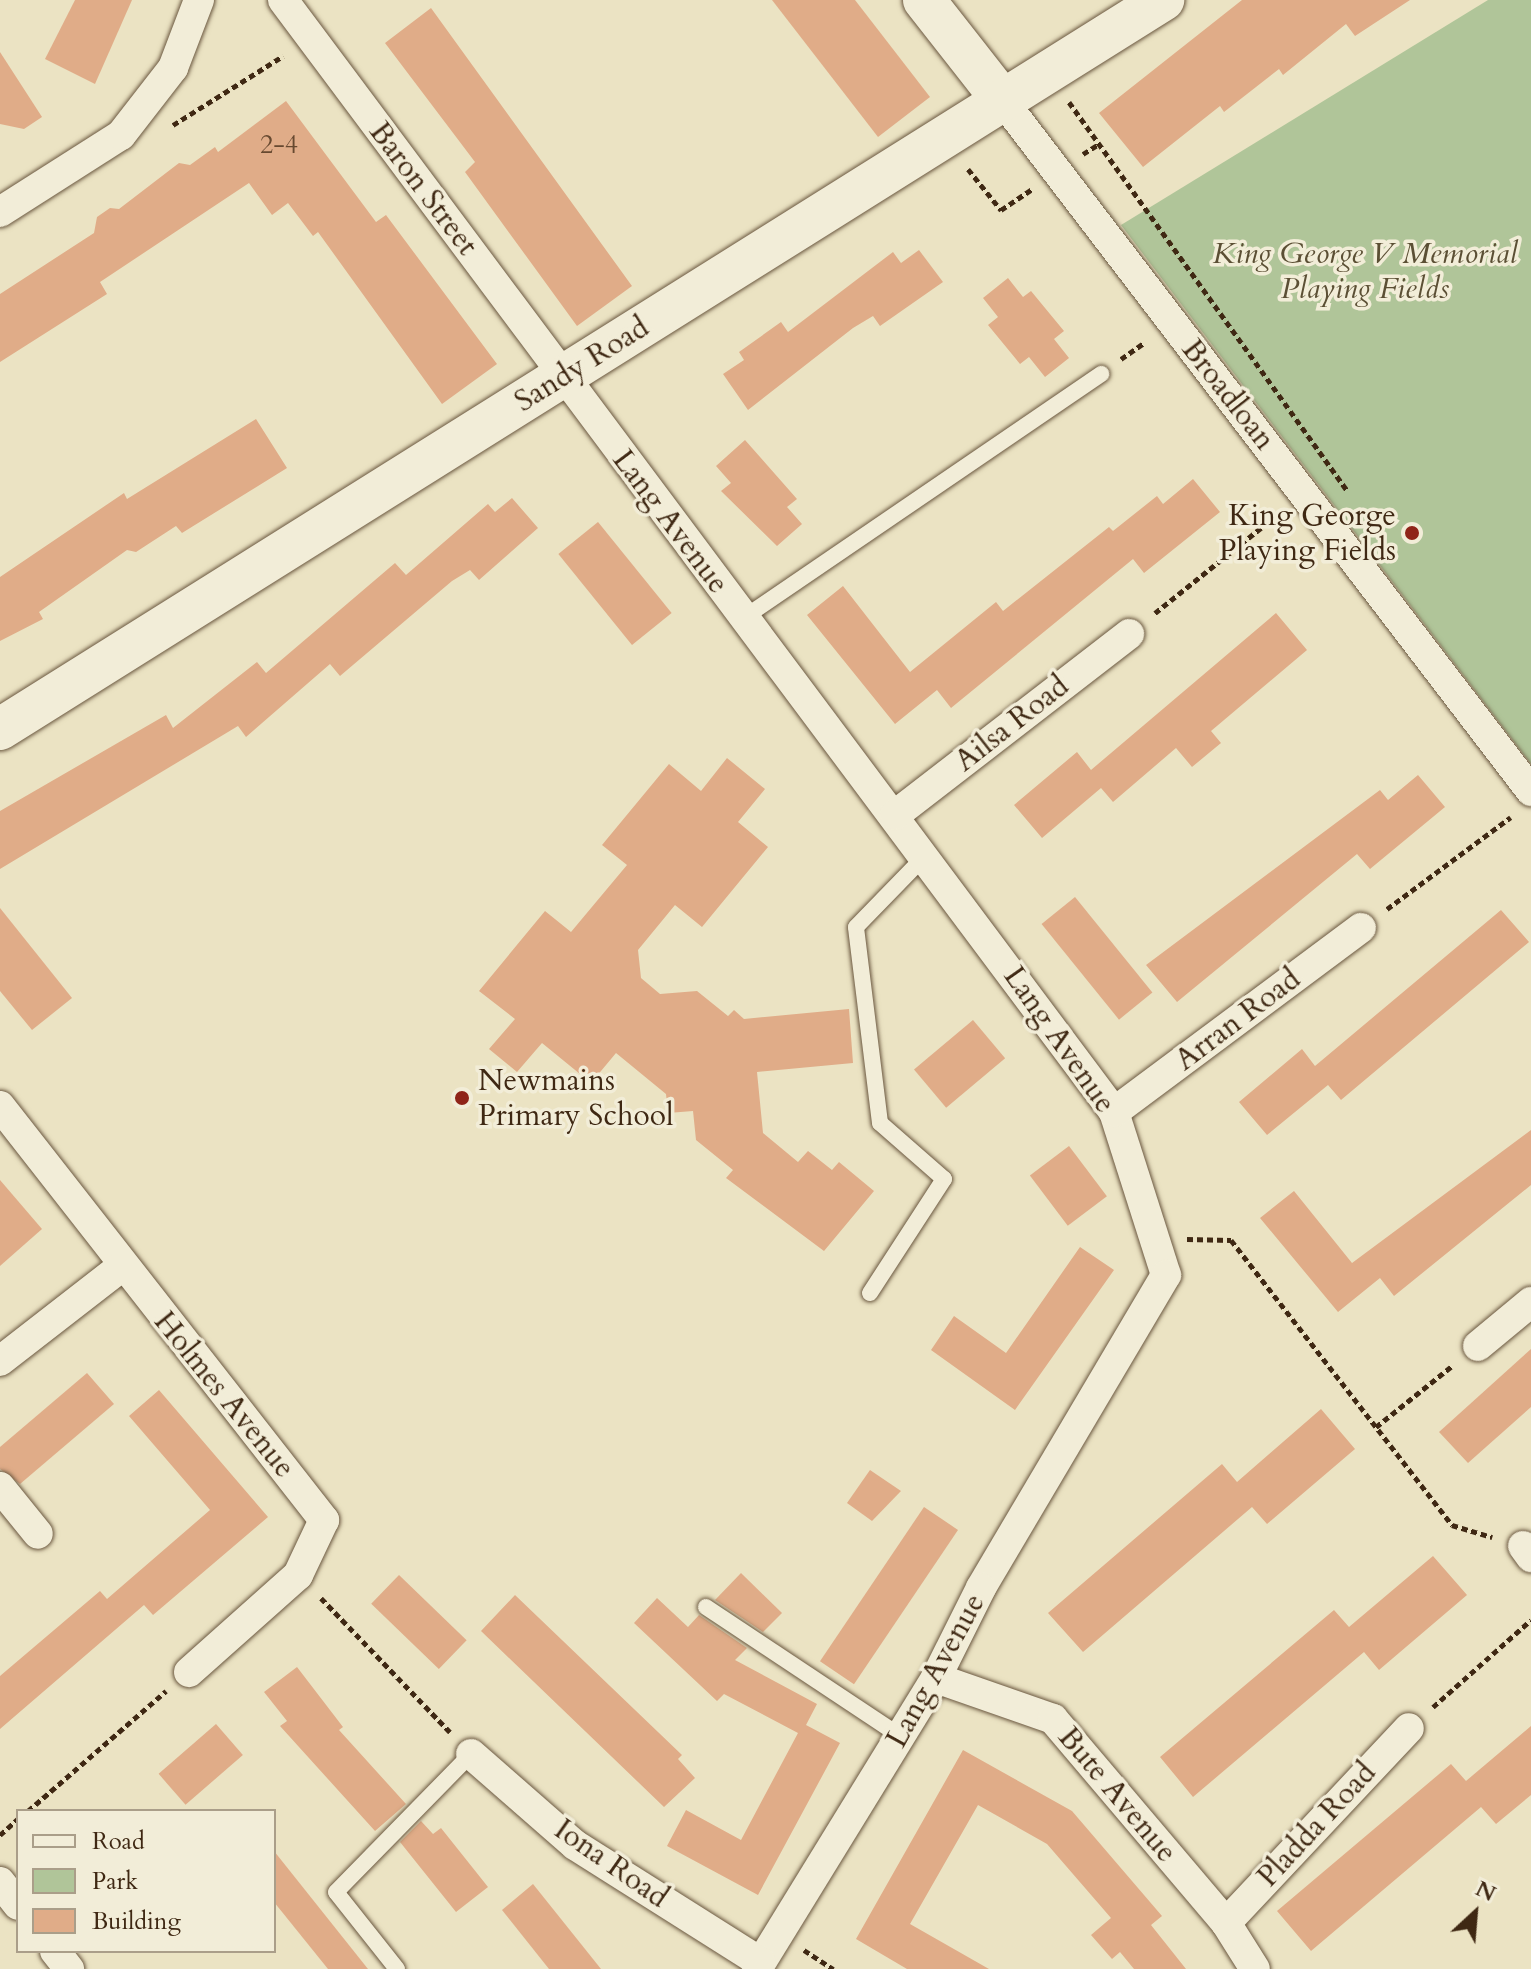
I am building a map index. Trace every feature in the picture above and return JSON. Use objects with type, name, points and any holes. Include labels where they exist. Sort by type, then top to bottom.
[{"type":"main road","name":"Broadloan","points":[[924,0],[1000,97]]},
{"type":"main road","name":"Sandy Road","points":[[0,729],[563,377],[1000,97],[1163,0]]},
{"type":"street","points":[[0,212],[133,122],[173,68],[199,0]]},
{"type":"street","name":"Baron Street","points":[[283,0],[563,377]]},
{"type":"street","name":"Broadloan","points":[[1000,97],[1303,493],[1525,801]]},
{"type":"street","name":"Lang Avenue","points":[[563,377],[742,619],[895,815],[1114,1112],[1166,1275],[981,1588],[936,1678],[758,1965]]},
{"type":"street","name":"Ailsa Road","points":[[895,815],[1129,634]]},
{"type":"street","name":"Arran Road","points":[[1114,1112],[1361,928]]},
{"type":"street","name":"Holmes Avenue","points":[[0,1106],[121,1267],[324,1520],[298,1575],[189,1672]]},
{"type":"street","points":[[0,1361],[121,1267]]},
{"type":"street","points":[[1478,1346],[1531,1302]]},
{"type":"street","points":[[0,1487],[38,1534]]},
{"type":"street","name":"Bute Avenue","points":[[936,1678],[1053,1719],[1226,1923],[1255,1969]]},
{"type":"street","name":"Pladda Road","points":[[1226,1923],[1409,1728]]},
{"type":"street","name":"Iona Road","points":[[471,1754],[575,1845],[758,1965]]},
{"type":"street","points":[[0,1882],[16,1902]]},
{"type":"street","points":[[57,1953],[69,1969]]},
{"type":"lane","points":[[742,619],[1101,374]]},
{"type":"lane","points":[[870,1293],[944,1179],[880,1123],[856,927],[925,856]]},
{"type":"lane","points":[[706,1607],[900,1736]]},
{"type":"lane","points":[[397,1969],[336,1892],[471,1754]]},
{"type":"path","points":[[133,122],[168,128],[311,38]]},
{"type":"path","points":[[1046,70],[1355,500]]},
{"type":"path","points":[[1101,374],[1172,322]]},
{"type":"path","points":[[1129,634],[1303,493]]},
{"type":"path","points":[[1361,928],[1525,801]]},
{"type":"path","points":[[1154,1238],[1231,1240],[1452,1525],[1527,1551]]},
{"type":"path","points":[[1376,1427],[1478,1346]]},
{"type":"path","points":[[298,1575],[471,1754]]},
{"type":"path","points":[[1409,1728],[1531,1620]]},
{"type":"path","points":[[30,1809],[189,1672]]},
{"type":"path","points":[[0,1835],[16,1821]]},
{"type":"green space","name":"King George V Memorial Playing Fields","points":[[1488,0],[1531,0],[1531,764],[1121,225]]},
{"type":"building","points":[[75,0],[132,0],[95,84],[45,59]]},
{"type":"building","points":[[772,0],[855,0],[930,97],[878,137]]},
{"type":"building","points":[[1242,0],[1410,0],[1355,36],[1346,24],[1283,75],[1279,69],[1224,112],[1220,106],[1143,167],[1099,113]]},
{"type":"building","points":[[431,8],[632,286],[577,326],[465,172],[475,162],[385,43]]},
{"type":"building","points":[[0,52],[42,117],[24,129],[0,124]]},
{"type":"building","points":[[286,101],[376,222],[386,215],[497,364],[442,404],[318,232],[313,236],[288,203],[272,215],[249,183],[100,282],[107,294],[0,362],[0,294],[94,233],[97,217],[110,208],[119,209],[179,163],[190,165],[215,147],[218,152]]},
{"type":"building","points":[[919,250],[943,282],[880,326],[873,316],[853,328],[748,410],[723,374],[744,360],[739,352],[781,322],[788,332],[893,252],[901,263]]},
{"type":"building","points":[[1008,278],[1023,297],[1031,291],[1064,331],[1054,339],[1069,358],[1045,377],[1029,357],[1020,364],[988,325],[998,317],[983,298]]},
{"type":"building","points":[[256,419],[287,468],[182,533],[176,526],[136,552],[127,550],[39,612],[43,619],[0,641],[0,577],[124,493],[127,499]]},
{"type":"building","points":[[745,440],[797,499],[787,507],[802,524],[777,546],[721,491],[731,483],[716,466]]},
{"type":"building","points":[[1193,479],[1220,512],[1144,573],[1133,559],[951,708],[937,690],[895,724],[807,615],[843,586],[910,672],[996,602],[1003,611],[1109,527],[1113,531],[1157,496],[1163,504]]},
{"type":"building","points":[[512,498],[538,528],[479,580],[470,570],[452,581],[340,676],[330,664],[246,737],[238,726],[0,869],[0,811],[166,715],[173,728],[257,662],[266,673],[395,563],[406,575],[488,504],[495,512]]},
{"type":"building","points":[[598,522],[672,613],[632,645],[558,554]]},
{"type":"building","points":[[1276,613],[1307,650],[1211,731],[1221,743],[1192,767],[1176,748],[1113,802],[1101,788],[1042,838],[1014,805],[1077,752],[1091,770]]},
{"type":"building","points":[[727,758],[765,789],[738,822],[768,847],[702,927],[675,905],[638,950],[641,978],[660,994],[697,991],[728,1016],[734,1010],[744,1019],[849,1009],[853,1063],[757,1072],[763,1133],[798,1162],[808,1151],[832,1170],[839,1162],[874,1191],[824,1251],[726,1178],[733,1170],[696,1140],[693,1111],[668,1113],[666,1094],[616,1053],[591,1083],[542,1043],[517,1072],[489,1049],[515,1019],[479,991],[545,911],[571,932],[627,865],[602,845],[669,764],[701,791]]},
{"type":"building","points":[[1418,775],[1445,807],[1370,869],[1357,854],[1177,1002],[1146,965],[1380,790],[1388,800]]},
{"type":"building","points":[[1075,897],[1152,993],[1119,1020],[1042,924]]},
{"type":"building","points":[[0,908],[72,998],[32,1030],[0,991]]},
{"type":"building","points":[[1501,910],[1529,942],[1341,1100],[1328,1085],[1267,1135],[1239,1102],[1302,1049],[1315,1066]]},
{"type":"building","points":[[973,1020],[1005,1058],[946,1108],[914,1069]]},
{"type":"building","points":[[1531,1130],[1531,1185],[1394,1296],[1380,1278],[1338,1312],[1260,1218],[1294,1191],[1352,1263]]},
{"type":"building","points":[[1069,1146],[1107,1196],[1068,1226],[1030,1175]]},
{"type":"building","points":[[0,1180],[42,1229],[0,1266]]},
{"type":"building","points":[[1080,1247],[1114,1270],[1015,1410],[931,1350],[954,1316],[1006,1353]]},
{"type":"building","points":[[1531,1349],[1531,1407],[1468,1463],[1439,1432]]},
{"type":"building","points":[[87,1373],[114,1404],[20,1484],[0,1469],[0,1447]]},
{"type":"building","points":[[159,1390],[268,1517],[153,1615],[144,1605],[0,1729],[0,1676],[100,1591],[107,1599],[210,1510],[129,1416]]},
{"type":"building","points":[[1321,1409],[1355,1449],[1267,1524],[1252,1507],[1083,1652],[1048,1613],[1222,1464],[1237,1482]]},
{"type":"building","points":[[870,1470],[901,1491],[872,1521],[847,1503]]},
{"type":"building","points":[[924,1507],[958,1530],[854,1684],[820,1661]]},
{"type":"building","points":[[1433,1556],[1467,1595],[1379,1670],[1364,1652],[1193,1797],[1160,1757],[1334,1610],[1349,1627]]},
{"type":"building","points":[[741,1573],[782,1613],[763,1632],[715,1600]]},
{"type":"building","points":[[399,1575],[467,1640],[439,1669],[371,1604]]},
{"type":"building","points":[[515,1595],[682,1755],[678,1759],[695,1778],[664,1807],[481,1631]]},
{"type":"building","points":[[657,1598],[688,1627],[699,1615],[747,1648],[735,1660],[817,1704],[806,1725],[840,1743],[758,1895],[667,1846],[686,1810],[741,1840],[798,1733],[724,1694],[717,1701],[634,1623]]},
{"type":"building","points":[[297,1667],[343,1727],[339,1730],[406,1804],[375,1831],[280,1726],[287,1721],[264,1692]]},
{"type":"building","points":[[216,1724],[243,1755],[186,1805],[159,1774]]},
{"type":"building","points":[[1531,1726],[1531,1795],[1496,1824],[1481,1807],[1311,1951],[1277,1911],[1451,1764],[1466,1781]]},
{"type":"building","points":[[963,1750],[1072,1811],[1162,1916],[1151,1925],[1186,1969],[1134,1969],[1120,1952],[1112,1959],[1091,1935],[1111,1918],[1047,1844],[978,1805],[910,1924],[989,1969],[907,1969],[856,1939]]},
{"type":"building","points":[[421,1821],[433,1834],[441,1828],[488,1887],[456,1912],[400,1842]]},
{"type":"building","points":[[276,1854],[368,1969],[328,1969],[276,1904]]},
{"type":"building","points":[[533,1884],[601,1969],[549,1969],[502,1910]]},
{"type":"place","name":"King George Playing Fields","points":[[1412,533]]},
{"type":"place","name":"Newmains Primary School","points":[[462,1098]]}]
